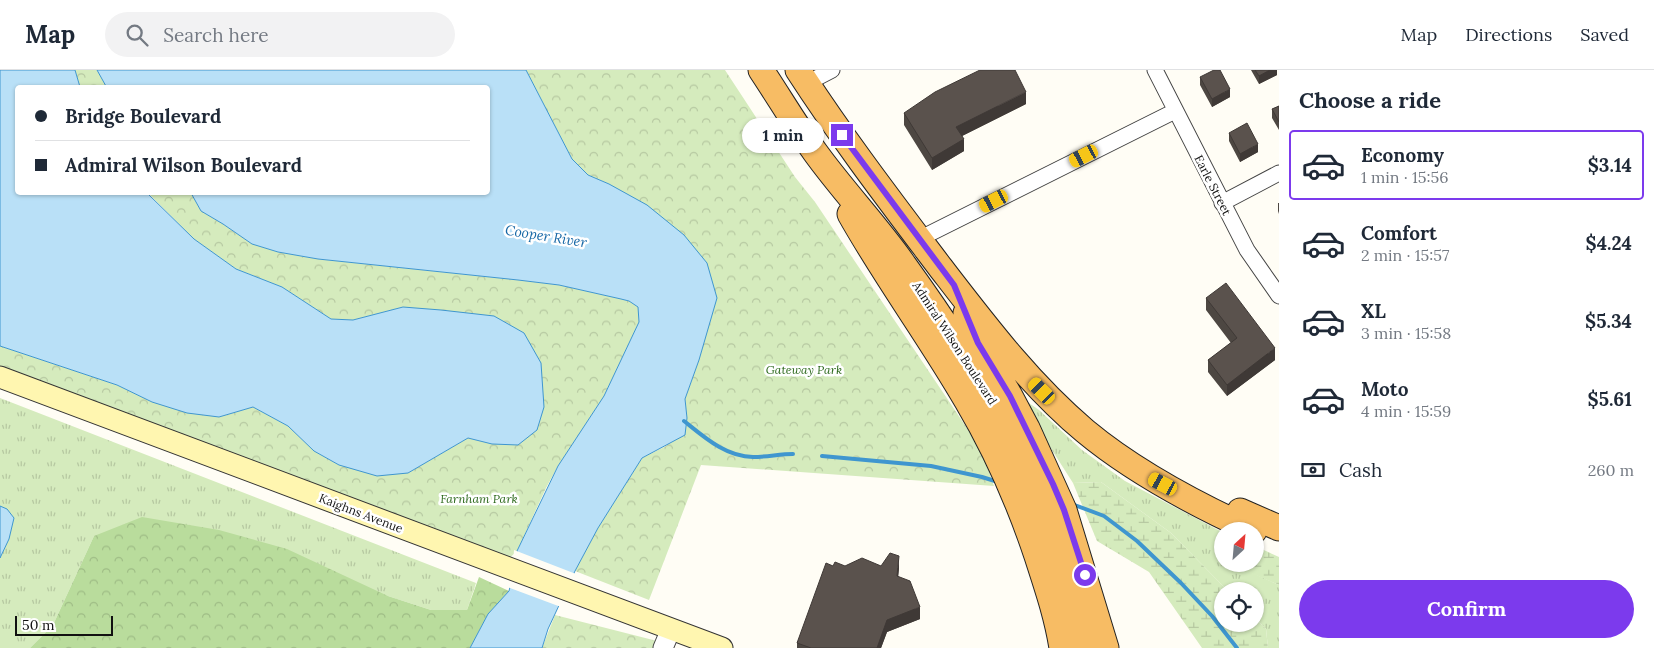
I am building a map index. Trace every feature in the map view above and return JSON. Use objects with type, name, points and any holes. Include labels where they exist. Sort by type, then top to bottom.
[{"type":"highway","name":"Admiral Wilson Boulevard","points":[[761,70],[816,153],[887,240],[953,336],[994,403],[1042,498],[1061,555],[1086,648]]},
{"type":"highway","points":[[802,77],[855,154],[919,239],[1034,383],[1068,416],[1126,461],[1235,522]]},
{"type":"highway","points":[[816,153],[871,251],[967,400],[1002,468],[1042,498],[1051,599],[1062,648]]},
{"type":"highway","points":[[954,285],[978,343],[1014,404],[1042,498],[1106,648]]},
{"type":"highway","points":[[1176,490],[1234,508],[1279,528]]},
{"type":"highway","points":[[1264,535],[1279,542]]},
{"type":"main road","name":"Kaighns Avenue","points":[[0,377],[578,594],[667,638],[722,648]]},
{"type":"street","points":[[802,77],[832,70]]},
{"type":"street","name":"Earle Street","points":[[1157,70],[1175,111],[1247,250],[1279,296]]},
{"type":"street","points":[[919,239],[1175,111]]},
{"type":"street","points":[[1222,203],[1279,173]]},
{"type":"green space","points":[[75,70],[97,70],[106,85],[79,85]]},
{"type":"green space","name":"Gateway Park","points":[[526,70],[725,70],[795,177],[815,202],[981,449],[994,486],[701,465],[649,600],[575,571],[598,528],[642,458],[666,446],[687,418],[685,399],[699,360],[609,184],[588,175],[572,159]]},
{"type":"green space","name":"Farnham Park","points":[[150,195],[192,195],[201,211],[252,244],[278,252],[318,259],[559,285],[629,301],[638,307],[639,322],[604,396],[558,466],[546,488],[517,551],[501,566],[0,377],[0,346],[117,385],[152,402],[219,417],[253,407],[288,426],[314,451],[339,465],[408,473],[468,438],[492,444],[403,307],[353,320],[331,319],[282,287],[236,269],[194,239]]},
{"type":"green space","points":[[0,398],[476,583],[467,610],[431,610],[388,596],[94,536],[53,625],[30,648],[0,648]]},
{"type":"green space","points":[[1026,401],[1039,410],[1082,450],[1125,481],[1214,528],[1214,572],[1250,572],[1279,585],[1279,648],[1268,648],[1266,629],[1264,627],[1264,582],[1219,582],[1171,533],[1101,482],[1073,483],[1027,411]]},
{"type":"green space","points":[[1101,482],[1171,533],[1219,582],[1214,582],[1214,632],[1264,632],[1264,627],[1266,629],[1268,648],[1202,648],[1149,572],[1097,541],[1073,483]]},
{"type":"green space","points":[[142,517],[219,530],[287,549],[388,596],[431,610],[467,610],[479,577],[509,591],[488,614],[470,648],[30,648],[53,625],[94,536]]},
{"type":"green space","points":[[1264,550],[1279,557],[1279,585],[1248,572],[1264,572]]},
{"type":"green space","points":[[555,615],[657,641],[654,648],[542,648]]},
{"type":"water","points":[[0,70],[75,70],[79,85],[15,85],[15,195],[149,195],[194,239],[236,269],[282,287],[331,319],[353,320],[403,307],[494,316],[524,333],[541,363],[544,407],[537,430],[518,445],[492,444],[468,438],[408,473],[377,476],[339,465],[314,451],[288,426],[253,407],[219,417],[187,413],[152,402],[117,385],[0,346]]},
{"type":"water","name":"Cooper River","points":[[97,70],[526,70],[572,159],[588,175],[647,205],[684,235],[707,263],[717,298],[699,360],[685,399],[687,418],[685,435],[642,458],[598,528],[575,571],[548,629],[542,648],[470,648],[488,614],[509,591],[517,551],[558,466],[604,396],[639,322],[638,307],[629,301],[559,285],[318,259],[278,252],[252,244],[201,211],[192,195],[490,195],[490,85],[105,85]]},
{"type":"water","points":[[0,506],[7,509],[14,518],[9,539],[0,558]]},
{"type":"pier","points":[[514,550],[576,574],[561,607],[507,587],[513,565]]},
{"type":"building","points":[[980,70],[1015,70],[1026,92],[956,127],[964,139],[932,158],[904,113],[935,92]]},
{"type":"building","points":[[1214,70],[1220,70],[1230,89],[1212,99],[1200,77]]},
{"type":"building","points":[[1255,70],[1270,70],[1259,76]]},
{"type":"building","points":[[1279,106],[1279,122],[1272,109]]},
{"type":"building","points":[[1247,123],[1258,144],[1240,154],[1229,133]]},
{"type":"building","points":[[1226,283],[1275,348],[1227,385],[1208,360],[1237,338],[1206,298]]},
{"type":"building","points":[[890,553],[899,556],[897,576],[910,581],[920,607],[887,620],[877,648],[811,648],[797,643],[826,563],[833,566],[835,562],[845,566],[862,558],[881,566]]},
{"type":"waterway","points":[[684,421],[716,445],[734,454],[753,457],[793,454]]},
{"type":"waterway","points":[[822,456],[931,466],[998,482]]},
{"type":"waterway","points":[[1072,504],[1104,516],[1137,541],[1212,616],[1237,648]]},
{"type":"route","points":[[842,135],[954,285],[978,343],[1010,396],[1053,484],[1064,510],[1085,575]]}]
